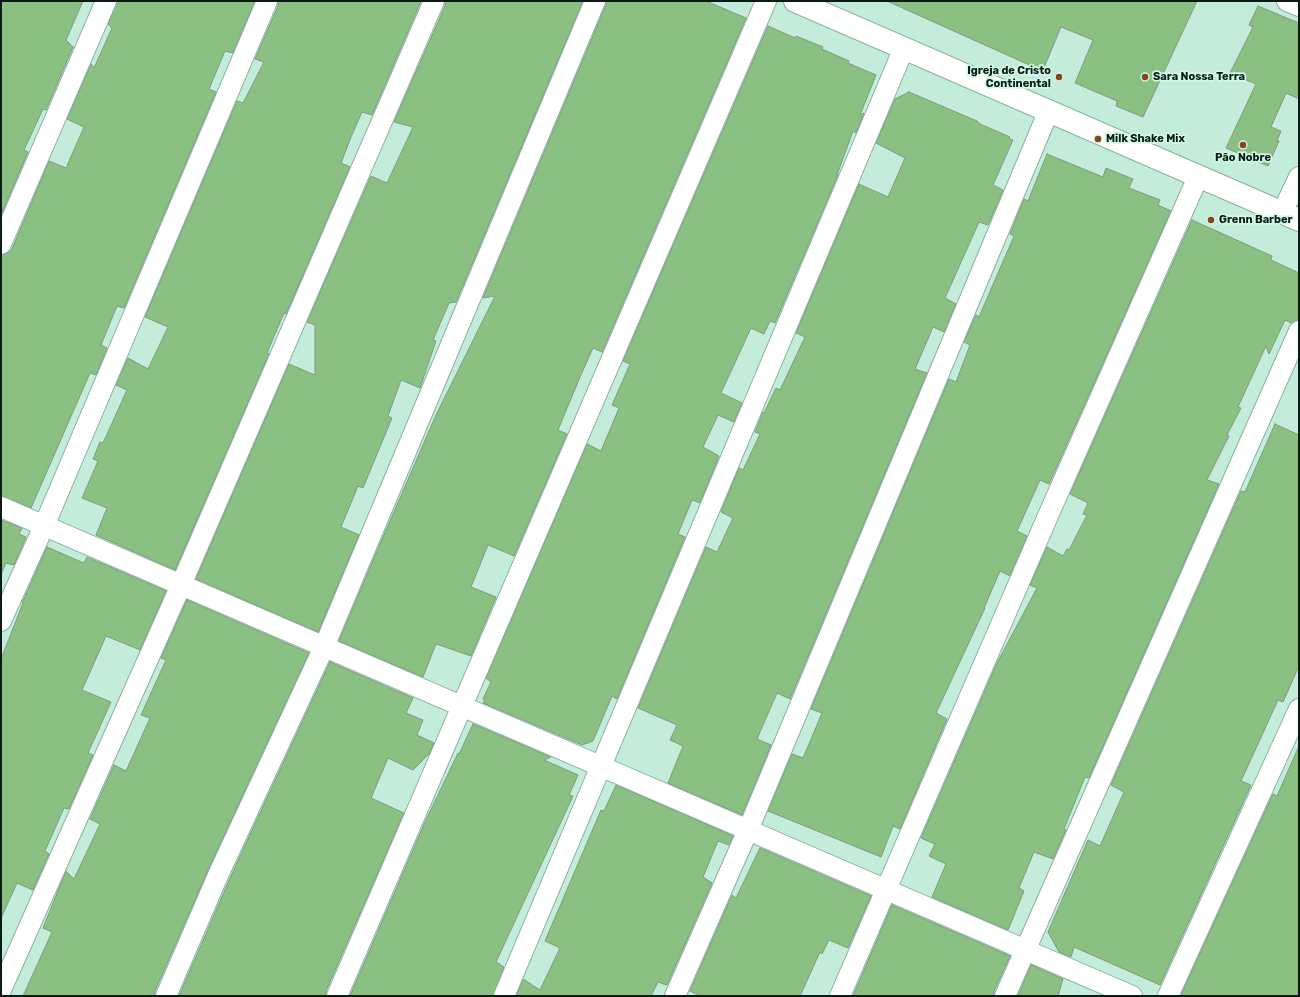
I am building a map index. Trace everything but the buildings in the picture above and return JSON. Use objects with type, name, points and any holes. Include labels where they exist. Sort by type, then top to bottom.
[{"type":"street","points":[[1,244],[106,1]]},
{"type":"street","points":[[1,620],[44,526],[267,1]]},
{"type":"street","points":[[1,990],[181,585],[434,1]]},
{"type":"street","points":[[166,996],[222,866],[324,647],[595,1]]},
{"type":"street","points":[[337,996],[766,1]]},
{"type":"street","points":[[795,1],[1291,216],[1299,177]]},
{"type":"street","points":[[1287,1],[1299,6]]},
{"type":"street","points":[[504,996],[904,48]]},
{"type":"street","points":[[675,996],[748,830],[1048,110]]},
{"type":"street","points":[[840,996],[1047,518],[1198,176]]},
{"type":"street","points":[[1005,996],[1299,331]]},
{"type":"street","points":[[1,507],[1132,996]]},
{"type":"street","points":[[1168,996],[1299,709]]},
{"type":"place","name":"Igreja de Cristo Continental","points":[[1059,77]]},
{"type":"place","name":"Sara Nossa Terra","points":[[1145,77]]},
{"type":"place","name":"Milk Shake Mix","points":[[1098,139]]},
{"type":"place","name":"Pão Nobre","points":[[1243,145]]},
{"type":"place","name":"Grenn Barber","points":[[1211,220]]}]
